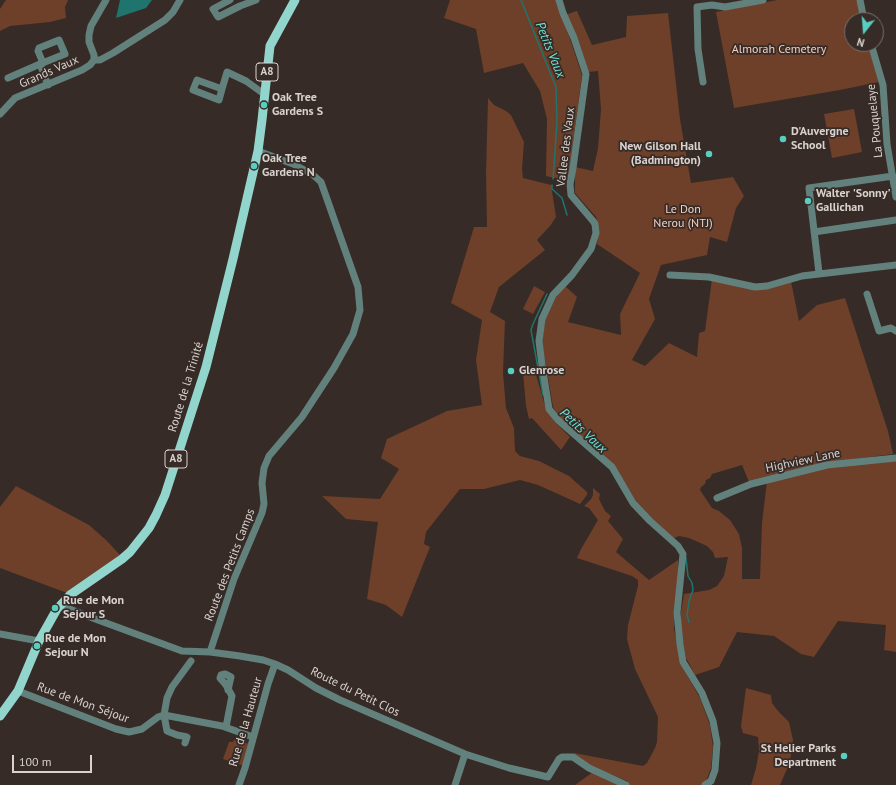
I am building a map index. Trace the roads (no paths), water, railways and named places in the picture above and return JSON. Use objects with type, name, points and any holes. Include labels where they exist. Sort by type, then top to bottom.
[{"type":"main road","name":"A8","points":[[258,151],[270,46],[295,0]]},
{"type":"main road","name":"Route de la Trinité","points":[[0,716],[18,690],[38,641],[52,616],[61,604],[70,595],[130,552],[149,528],[156,515],[165,495],[206,368],[258,151]]},
{"type":"street","name":"Grands Vaux","points":[[0,114],[16,98],[82,70],[90,65],[94,60],[94,55],[89,42],[91,26],[106,0]]},
{"type":"street","points":[[94,60],[100,60],[113,53],[165,20],[173,12],[180,0]]},
{"type":"street","points":[[230,0],[213,9],[218,17],[238,3],[256,0]]},
{"type":"street","name":"Vallee des Vaux","points":[[559,0],[586,74],[570,184],[571,195],[595,224],[596,233],[591,249],[572,275],[553,295],[542,319],[539,341],[549,409],[558,420],[612,467],[633,503],[650,521],[678,546],[682,554],[677,613],[683,662],[702,694],[712,721],[717,743],[715,770],[711,781],[705,785]]},
{"type":"street","points":[[703,82],[698,49],[697,7],[712,5],[725,7],[763,0]]},
{"type":"street","points":[[860,0],[862,12]]},
{"type":"street","name":"La Pouquelaye","points":[[873,52],[883,85],[887,144],[896,197]]},
{"type":"street","points":[[8,78],[42,64],[48,85]]},
{"type":"street","points":[[222,89],[227,72],[246,81],[264,94]]},
{"type":"street","name":"Route des Petits Camps","points":[[210,652],[234,579],[262,513],[264,504],[262,483],[264,468],[269,456],[302,417],[334,368],[353,334],[360,310],[358,287],[320,182],[312,174],[293,164],[258,151]]},
{"type":"street","points":[[819,273],[809,188],[893,176]]},
{"type":"street","points":[[814,232],[896,220]]},
{"type":"street","points":[[670,275],[708,277],[755,287],[767,286],[802,276],[819,273],[896,265]]},
{"type":"street","points":[[867,294],[879,331],[891,328],[896,331]]},
{"type":"street","name":"Highview Lane","points":[[717,498],[751,484],[827,466],[896,458]]},
{"type":"street","name":"Route du Petit Clos","points":[[61,604],[67,608],[182,651],[210,652],[263,660],[275,664],[340,700],[465,754],[509,768],[545,777],[550,775],[558,759],[562,757],[572,757],[589,768],[626,785]]},
{"type":"street","points":[[0,634],[38,641]]},
{"type":"street","points":[[185,743],[187,736],[176,735],[167,731],[164,715],[167,698],[172,687],[191,661]]},
{"type":"street","name":"Rue de la Hauteur","points":[[239,785],[275,664]]},
{"type":"street","name":"Rue de Mon Séjour","points":[[18,690],[109,726],[129,732],[142,729],[158,717],[164,715]]},
{"type":"street","points":[[226,727],[232,696],[228,690]]},
{"type":"street","points":[[164,715],[226,727],[253,737]]},
{"type":"street","points":[[455,785],[465,754]]},
{"type":"water","points":[[120,0],[152,0],[146,8],[116,18]]},
{"type":"waterway","name":"Petits Vaux","points":[[521,0],[556,87],[557,122],[553,179]]},
{"type":"waterway","name":"Petits Vaux","points":[[552,185],[552,189],[562,198],[567,215]]},
{"type":"waterway","name":"Petits Vaux","points":[[543,395],[531,330],[547,294]]},
{"type":"waterway","name":"Petits Vaux","points":[[686,558],[688,576],[692,583],[693,590],[689,601],[687,615],[689,622]]},
{"type":"place","name":"Oak Tree Gardens S","points":[[264,105]]},
{"type":"place","name":"D'Auvergne School","points":[[783,139]]},
{"type":"place","name":"New Gilson Hall (Badmington)","points":[[709,154]]},
{"type":"place","name":"Oak Tree Gardens N","points":[[254,166]]},
{"type":"place","name":"Walter 'Sonny' Gallichan","points":[[808,201]]},
{"type":"place","name":"Glenrose","points":[[511,371]]},
{"type":"place","name":"Rue de Mon Sejour S","points":[[55,608]]},
{"type":"place","name":"Rue de Mon Sejour N","points":[[37,646]]},
{"type":"place","name":"St Helier Parks Department","points":[[844,756]]},
{"type":"park label","name":"Almorah Cemetery","points":[[779,50]]},
{"type":"park label","name":"Le Don Nerou (NTJ)","points":[[683,217]]}]
